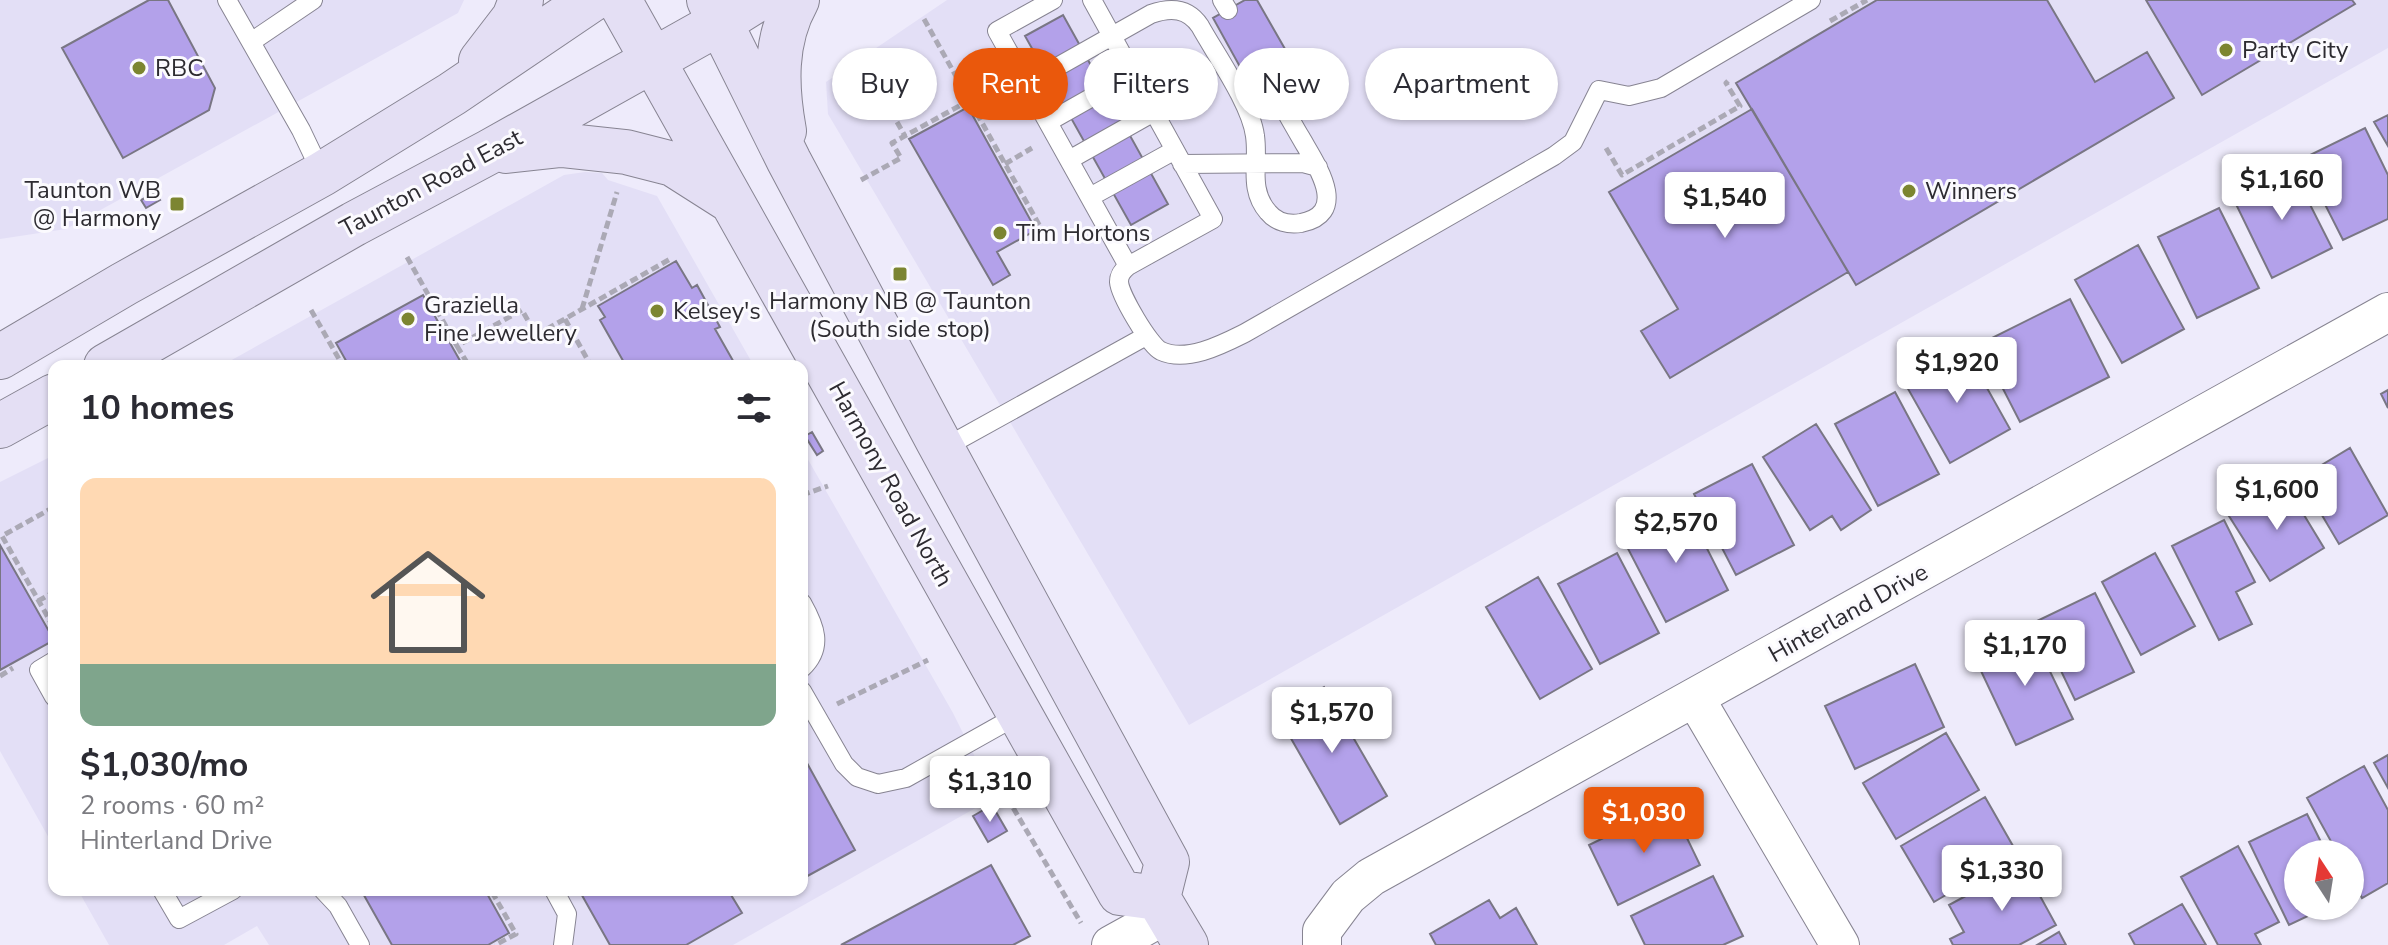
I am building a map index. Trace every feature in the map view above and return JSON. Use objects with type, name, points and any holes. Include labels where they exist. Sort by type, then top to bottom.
[{"type":"main road","points":[[452,94],[514,18],[521,0]]},
{"type":"main road","points":[[0,357],[322,174],[452,94],[591,0]]},
{"type":"main road","name":"Harmony Road North","points":[[619,0],[1120,893],[1170,919]]},
{"type":"main road","points":[[789,161],[778,100],[779,52],[797,0]]},
{"type":"main road","points":[[728,7],[789,161],[1167,862],[1170,919]]},
{"type":"main road","name":"Taunton Road East","points":[[116,360],[354,224],[651,61],[728,7]]},
{"type":"main road","points":[[489,152],[561,145],[626,152],[673,164],[734,203]]},
{"type":"main road","points":[[0,426],[48,399]]},
{"type":"street","name":"Hinterland Drive","points":[[1322,938],[1348,896],[1371,877],[2388,312]]},
{"type":"street","points":[[1695,698],[1840,945]]},
{"type":"street","points":[[1098,938],[1170,919]]},
{"type":"lane","points":[[227,0],[301,130],[322,174]]},
{"type":"lane","points":[[251,42],[313,0]]},
{"type":"lane","points":[[1007,48],[997,31],[1053,0]]},
{"type":"lane","points":[[1092,0],[1118,48]]},
{"type":"lane","points":[[1158,120],[1213,219],[1128,266],[1122,271],[1119,285],[1146,336],[1161,351],[1182,354],[1212,347],[1245,333],[1560,152],[1573,142],[1599,90],[1629,96],[1661,88],[1811,0]]},
{"type":"lane","points":[[1068,61],[1161,10],[1184,11],[1193,16],[1252,122],[1256,141],[1254,183],[1260,200],[1268,212],[1286,223],[1307,222],[1324,211],[1326,192],[1318,167],[1291,120]]},
{"type":"lane","points":[[1084,102],[1048,122],[1128,266]]},
{"type":"lane","points":[[1069,160],[1140,120]]},
{"type":"lane","points":[[1090,197],[1178,157],[1303,163],[1318,167]]},
{"type":"lane","points":[[942,449],[1146,336]]},
{"type":"lane","points":[[808,615],[815,629],[816,644],[808,662]]},
{"type":"lane","points":[[48,665],[39,670],[48,686]]},
{"type":"lane","points":[[808,701],[844,764],[857,777],[878,784],[906,778],[1020,714]]},
{"type":"lane","points":[[166,896],[179,919],[222,896]]},
{"type":"lane","points":[[329,896],[338,906],[360,945]]},
{"type":"lane","points":[[557,896],[567,914],[563,945]]},
{"type":"path","points":[[1828,23],[1867,0]]},
{"type":"path","points":[[924,19],[953,70]]},
{"type":"path","points":[[1606,148],[1622,175],[1740,106],[1726,83],[1739,75]]},
{"type":"path","points":[[861,180],[901,158],[892,143],[953,109]]},
{"type":"path","points":[[981,120],[1042,230]]},
{"type":"path","points":[[897,122],[905,136]]},
{"type":"path","points":[[1005,164],[1036,145]]},
{"type":"path","points":[[1602,164],[1612,158]]},
{"type":"path","points":[[582,309],[619,185]]},
{"type":"path","points":[[407,257],[465,360]]},
{"type":"path","points":[[457,346],[522,310],[537,333],[672,258]]},
{"type":"path","points":[[311,310],[340,360]]},
{"type":"path","points":[[565,319],[588,360]]},
{"type":"path","points":[[808,493],[828,486]]},
{"type":"path","points":[[48,510],[2,536],[48,618]]},
{"type":"path","points":[[38,601],[48,595]]},
{"type":"path","points":[[836,704],[928,660]]},
{"type":"path","points":[[995,777],[1098,938]]},
{"type":"path","points":[[495,945],[516,934],[496,896]]},
{"type":"shaded area","points":[[0,0],[464,0],[458,13],[66,229],[0,239]]},
{"type":"shaded area","points":[[947,0],[2388,0],[2388,48],[1189,725],[828,114],[826,82],[832,78],[832,120],[937,120],[937,48],[876,48]]},
{"type":"shaded area","points":[[602,173],[608,180],[657,196],[751,360],[232,360],[564,175]]},
{"type":"shaded area","points":[[48,458],[48,836],[0,751],[0,482]]},
{"type":"shaded area","points":[[808,459],[953,713],[995,797],[733,945],[269,945],[257,926],[224,945],[109,945],[81,896],[808,896]]},
{"type":"building","name":"RBC","points":[[149,0],[168,0],[215,88],[209,110],[123,158],[62,48]]},
{"type":"building","points":[[1245,0],[1257,0],[1284,48],[1234,48],[1234,56],[1213,18]]},
{"type":"building","name":"Winners","points":[[1877,0],[2047,0],[2095,82],[2147,52],[2174,98],[1856,285],[1736,83]]},
{"type":"building","name":"Party City","points":[[2146,0],[2352,0],[2355,4],[2202,95]]},
{"type":"building","points":[[1063,15],[1084,53],[1084,120],[1121,120],[1168,204],[1131,225],[1068,113],[1068,48],[1032,48],[1025,36]]},
{"type":"building","points":[[1752,109],[1848,272],[1670,378],[1641,331],[1678,309],[1609,192]]},
{"type":"building","points":[[953,115],[953,120],[975,120],[1036,230],[997,252],[1010,275],[993,285],[909,139]]},
{"type":"building","points":[[2388,115],[2388,146],[2374,122]]},
{"type":"building","points":[[2365,128],[2388,175],[2388,219],[2343,240],[2302,159]]},
{"type":"building","points":[[2291,167],[2332,248],[2272,278],[2232,196]]},
{"type":"building","points":[[155,193],[160,200],[146,208],[141,200]]},
{"type":"building","points":[[2219,208],[2259,288],[2197,318],[2158,237]]},
{"type":"building","points":[[2138,245],[2184,329],[2122,363],[2075,280]]},
{"type":"building","name":"Kelsey's","points":[[676,261],[692,288],[697,285],[720,327],[715,329],[733,360],[623,360],[600,320],[605,317],[598,306]]},
{"type":"building","name":"Graziella Fine Jewellery","points":[[423,295],[460,360],[346,360],[336,343]]},
{"type":"building","points":[[2070,299],[2109,377],[2020,422],[1980,344]]},
{"type":"building","points":[[1964,347],[2010,429],[1950,463],[1903,380]]},
{"type":"building","points":[[2388,390],[2388,408],[2381,394]]},
{"type":"building","points":[[1895,392],[1939,474],[1878,506],[1835,424]]},
{"type":"building","points":[[1816,424],[1871,510],[1841,530],[1832,516],[1810,530],[1763,457]]},
{"type":"building","points":[[812,432],[823,451],[817,455],[808,441],[808,434]]},
{"type":"building","points":[[2350,448],[2388,515],[2339,544],[2300,478]]},
{"type":"building","points":[[1752,464],[1794,545],[1736,575],[1694,494]]},
{"type":"building","points":[[2284,482],[2324,548],[2270,581],[2229,516]]},
{"type":"building","points":[[1687,509],[1728,590],[1666,622],[1624,541]]},
{"type":"building","points":[[2224,520],[2255,582],[2236,592],[2252,624],[2219,640],[2172,546]]},
{"type":"building","points":[[0,545],[48,629],[48,643],[0,670]]},
{"type":"building","points":[[1617,553],[1659,633],[1600,664],[1558,584]]},
{"type":"building","points":[[2155,553],[2195,626],[2141,655],[2102,582]]},
{"type":"building","points":[[1538,577],[1592,669],[1540,699],[1486,607]]},
{"type":"building","points":[[2095,593],[2134,672],[2075,700],[2037,621]]},
{"type":"building","points":[[2028,626],[2073,719],[2016,745],[1981,671],[2003,661],[1994,642]]},
{"type":"building","points":[[1915,664],[1944,727],[1855,769],[1825,706]]},
{"type":"building","points":[[1324,687],[1387,796],[1340,824],[1277,714]]},
{"type":"building","points":[[1946,733],[1979,790],[1896,839],[1863,783]]},
{"type":"building","points":[[2388,755],[2388,788],[2374,763]]},
{"type":"building","points":[[808,765],[855,850],[808,876]]},
{"type":"building","points":[[2364,766],[2388,810],[2388,883],[2364,897],[2364,840],[2330,840],[2307,798]]},
{"type":"building","points":[[1985,797],[2017,853],[1934,902],[1901,846]]},
{"type":"building","points":[[992,805],[1007,831],[988,842],[973,816]]},
{"type":"building","points":[[1671,805],[1700,865],[1618,905],[1589,845]]},
{"type":"building","points":[[2307,814],[2320,840],[2284,840],[2284,915],[2249,842]]},
{"type":"building","points":[[2238,846],[2279,922],[2255,934],[2261,945],[2218,945],[2181,877]]},
{"type":"building","points":[[991,865],[1030,936],[1013,945],[841,945]]},
{"type":"building","points":[[2023,865],[2056,925],[2019,945],[1953,945],[1950,939],[1964,932],[1949,905]]},
{"type":"building","points":[[1713,876],[1743,936],[1723,945],[1645,945],[1631,916]]},
{"type":"building","points":[[364,896],[488,896],[509,933],[488,945],[392,945]]},
{"type":"building","points":[[582,896],[732,896],[742,913],[686,945],[610,945]]},
{"type":"building","points":[[1489,900],[1500,918],[1516,908],[1537,945],[1436,945],[1430,934]]},
{"type":"building","points":[[2182,904],[2206,945],[2135,945],[2129,934]]},
{"type":"building","points":[[2059,932],[2066,945],[2037,945]]},
{"type":"place","name":"Party City","points":[[2226,50]]},
{"type":"place","name":"RBC","points":[[139,68]]},
{"type":"place","name":"Winners","points":[[1909,191]]},
{"type":"place","name":"Taunton WB @ Harmony","points":[[177,204]]},
{"type":"place","name":"Tim Hortons","points":[[1000,233]]},
{"type":"place","name":"Harmony NB @ Taunton (South side stop)","points":[[900,274]]},
{"type":"place","name":"Kelsey's","points":[[657,311]]},
{"type":"place","name":"Graziella Fine Jewellery","points":[[408,319]]}]
